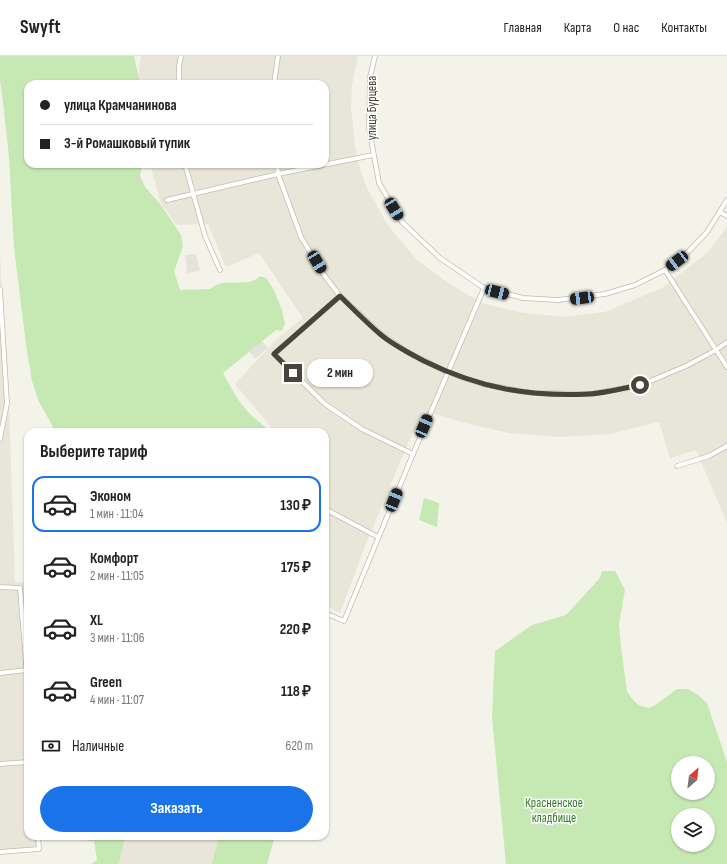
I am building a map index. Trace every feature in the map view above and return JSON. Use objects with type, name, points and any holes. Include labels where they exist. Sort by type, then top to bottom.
[{"type":"street","points":[[179,80],[181,56]]},
{"type":"street","points":[[275,80],[278,56]]},
{"type":"street","name":"улица Бурцева","points":[[375,56],[370,77],[369,121],[373,155],[379,183],[402,222],[440,258],[484,288],[523,298],[558,300],[606,294],[635,285],[665,270],[689,251],[707,232],[727,200]]},
{"type":"street","points":[[329,164],[373,155]]},
{"type":"street","points":[[186,168],[205,236],[220,270]]},
{"type":"street","points":[[277,168],[278,174],[301,237],[324,275],[340,296],[381,334],[409,353],[447,372],[482,384],[532,393],[591,394],[640,385],[686,366],[716,350],[727,342]]},
{"type":"street","points":[[167,200],[192,193],[308,168]]},
{"type":"street","points":[[720,212],[727,216]]},
{"type":"street","points":[[665,270],[727,367]]},
{"type":"street","points":[[329,615],[344,621],[447,372],[484,288]]},
{"type":"street","points":[[0,289],[7,403],[0,439]]},
{"type":"street","points":[[340,296],[274,354],[324,404],[362,429],[413,454]]},
{"type":"street","points":[[677,466],[709,456],[727,446]]},
{"type":"street","points":[[329,511],[378,537]]},
{"type":"street","points":[[0,587],[20,588],[24,635]]},
{"type":"street","points":[[0,673],[24,670]]},
{"type":"street","points":[[0,764],[24,762]]},
{"type":"street","points":[[0,852],[39,849],[38,840]]},
{"type":"shaded area","points":[[141,56],[358,56],[352,85],[351,106],[355,146],[366,186],[387,224],[416,259],[451,285],[482,303],[518,312],[563,317],[605,312],[662,288],[708,252],[727,227],[727,523],[696,450],[670,458],[659,422],[610,434],[561,437],[509,433],[465,423],[422,410],[366,544],[340,613],[329,607],[329,428],[272,428],[235,384],[279,337],[303,318],[259,253],[226,267],[208,224],[176,225],[160,201],[151,168],[329,168],[329,80],[139,80],[138,76]]},
{"type":"shaded area","points":[[196,254],[200,271],[187,273],[185,255]]},
{"type":"shaded area","points":[[0,255],[9,404],[15,582],[24,583],[24,840],[40,840],[41,850],[0,854]]},
{"type":"shaded area","points":[[261,340],[268,348],[255,359],[249,351]]},
{"type":"shaded area","points":[[124,840],[218,840],[212,864],[119,864]]},
{"type":"green space","points":[[0,56],[134,56],[139,80],[24,80],[24,168],[141,168],[140,176],[145,187],[161,205],[181,235],[183,247],[174,271],[180,290],[210,289],[222,283],[248,282],[260,276],[266,278],[274,290],[282,310],[285,324],[282,331],[276,330],[223,373],[232,390],[243,405],[251,415],[265,428],[53,428],[39,402],[32,381],[26,345],[14,247],[9,157],[0,80]]},
{"type":"green space","points":[[424,498],[439,503],[437,527],[419,520]]},
{"type":"green space","name":"Красненское кладбище","points":[[602,571],[615,571],[625,590],[619,624],[627,691],[630,696],[638,705],[649,708],[677,689],[688,689],[707,703],[727,762],[727,864],[506,864],[492,716],[495,651],[532,625],[566,615],[600,578]]},
{"type":"green space","points":[[87,840],[124,840],[119,864],[91,864],[97,860],[94,841]]},
{"type":"green space","points":[[218,840],[274,840],[267,864],[212,864]]},
{"type":"route","points":[[293,373],[274,354],[340,296],[381,334],[409,353],[447,372],[482,384],[532,393],[559,394],[591,394],[640,385]]}]
